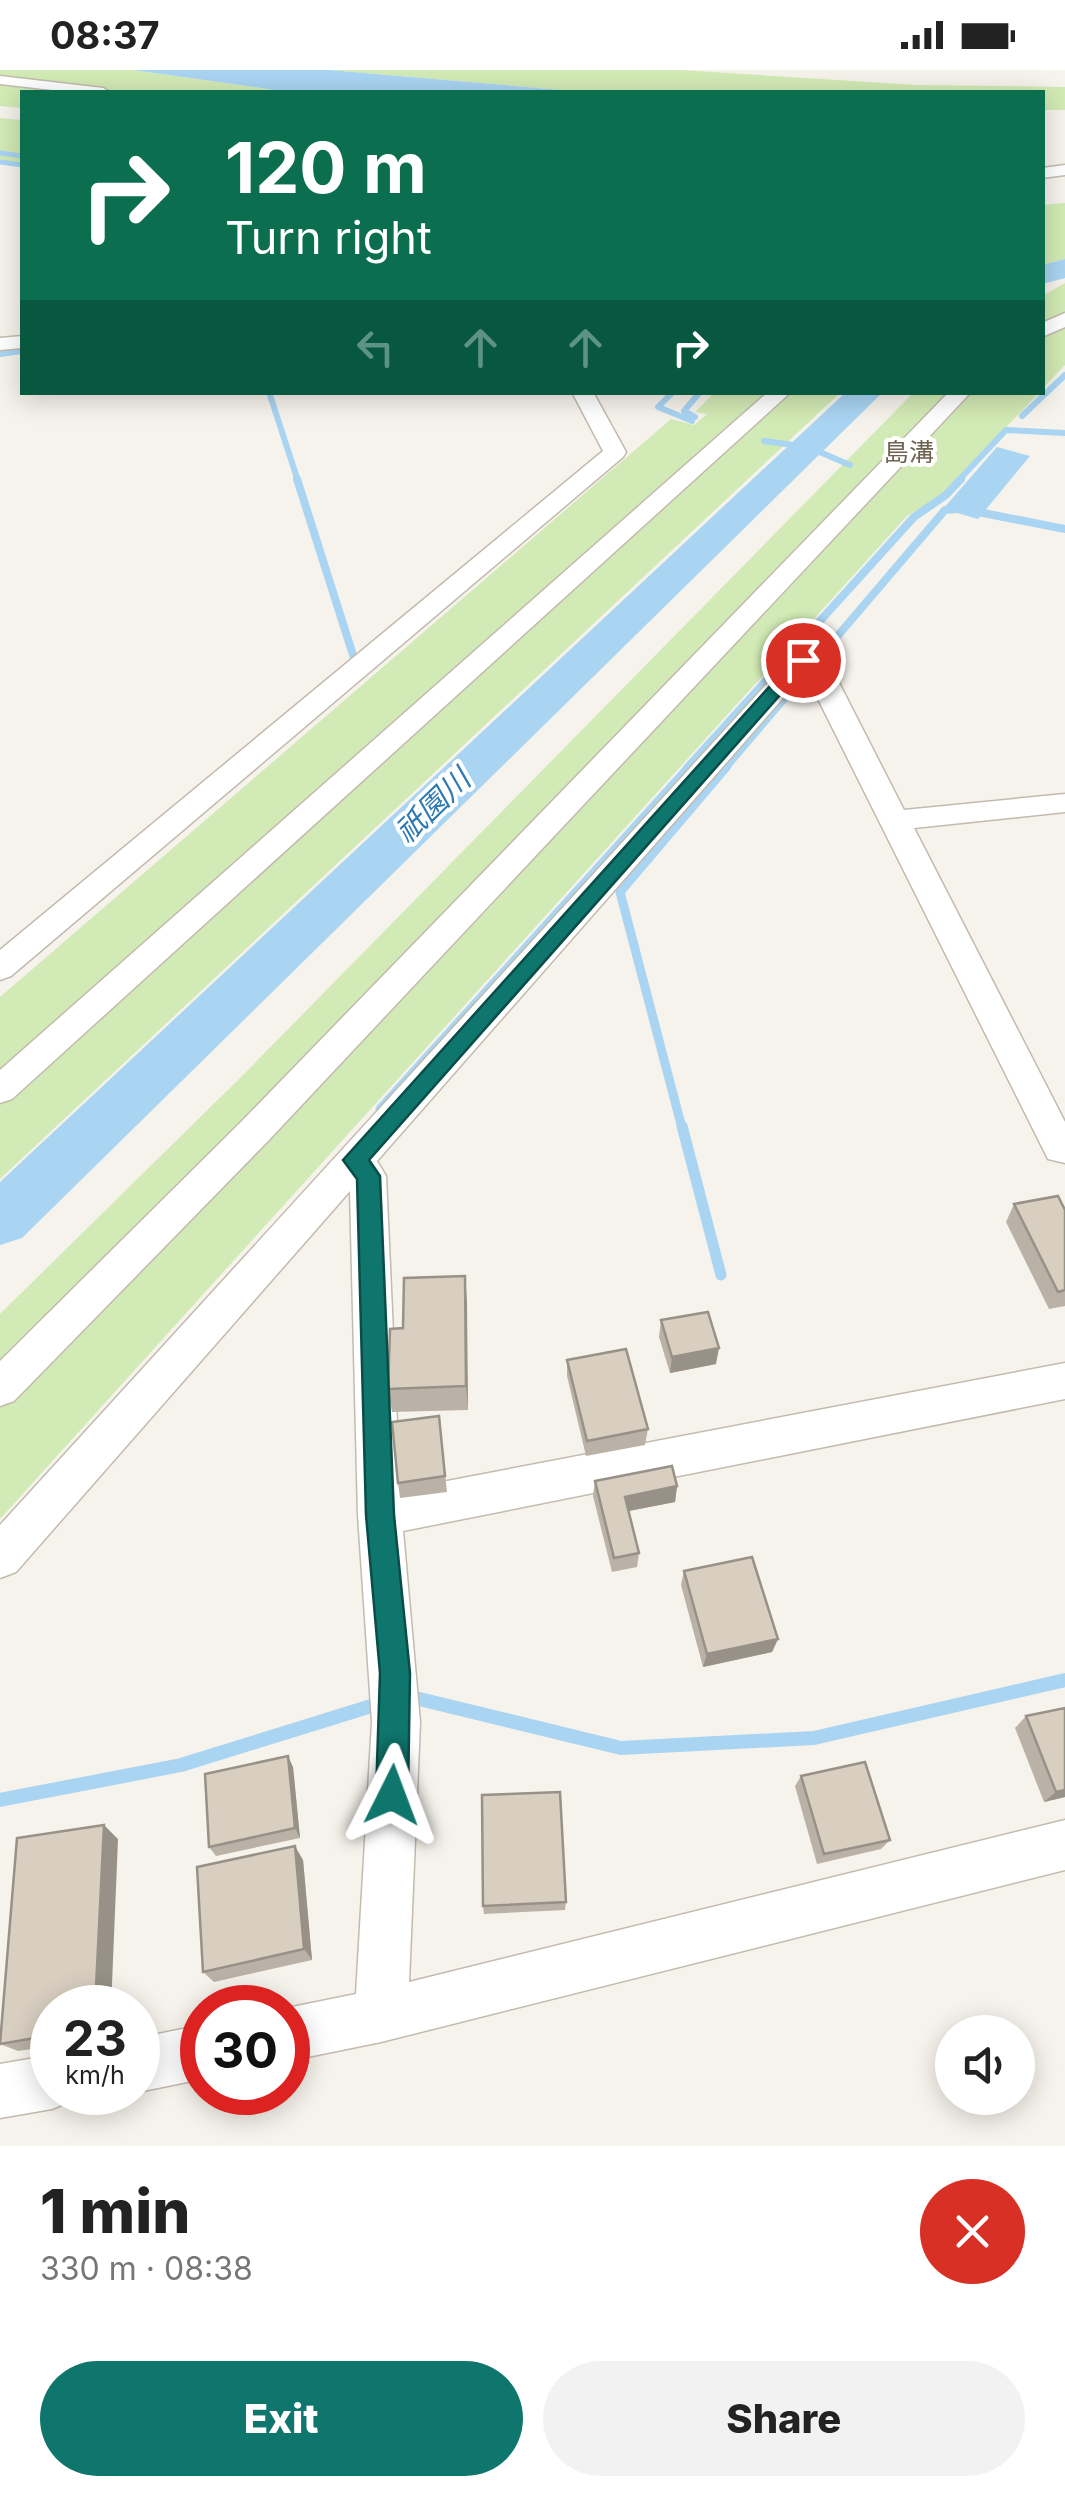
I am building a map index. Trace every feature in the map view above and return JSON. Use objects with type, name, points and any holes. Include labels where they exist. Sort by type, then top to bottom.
[{"type":"street","points":[[0,80],[86,90]]},
{"type":"street","points":[[0,968],[615,452],[584,395]]},
{"type":"street","points":[[0,1090],[778,395]]},
{"type":"street","points":[[0,1388],[255,1132],[958,395]]},
{"type":"street","points":[[0,1557],[354,1160],[812,666],[897,820],[1061,1149],[1065,1150]]},
{"type":"street","points":[[897,820],[1065,803]]},
{"type":"street","points":[[354,1160],[368,1176],[380,1515],[396,1698],[381,2015]]},
{"type":"street","points":[[380,1515],[1065,1381]]},
{"type":"street","points":[[310,2030],[1065,1845]]},
{"type":"street","points":[[0,2090],[30,2085]]},
{"type":"green space","points":[[0,70],[133,70],[275,90],[20,90],[20,108],[0,106]]},
{"type":"green space","points":[[329,70],[680,70],[916,85],[1065,87],[1065,110],[1045,110],[1045,90],[562,90]]},
{"type":"green space","points":[[0,118],[20,120],[20,163],[0,160]]},
{"type":"green space","points":[[1065,203],[1065,259],[1045,264],[1045,205]]},
{"type":"green space","points":[[1065,283],[1065,365],[1045,386],[1045,294]]},
{"type":"green space","points":[[712,395],[838,395],[0,1179],[0,997],[671,419],[694,425],[707,414],[695,412]]},
{"type":"green space","points":[[911,395],[1037,395],[939,497],[907,516],[0,1519],[0,1314],[243,1075]]},
{"type":"water","points":[[133,70],[329,70],[562,90],[275,90]]},
{"type":"water","points":[[997,447],[1030,456],[978,519],[943,509]]},
{"type":"building","points":[[1058,1196],[1065,1210],[1065,1290],[1058,1292],[1014,1204]]},
{"type":"building","points":[[465,1276],[466,1386],[388,1389],[390,1329],[403,1328],[404,1278]]},
{"type":"building","points":[[708,1312],[719,1348],[672,1357],[661,1320]]},
{"type":"building","points":[[626,1349],[648,1429],[587,1441],[567,1360]]},
{"type":"building","points":[[439,1416],[445,1476],[398,1483],[392,1422]]},
{"type":"building","points":[[672,1466],[677,1486],[625,1497],[639,1553],[614,1558],[595,1481]]},
{"type":"building","points":[[752,1557],[778,1639],[707,1654],[684,1571]]},
{"type":"building","points":[[1065,1708],[1065,1790],[1056,1792],[1026,1716]]},
{"type":"building","points":[[288,1756],[295,1828],[209,1847],[205,1774]]},
{"type":"building","points":[[865,1762],[890,1840],[824,1854],[801,1776]]},
{"type":"building","points":[[560,1792],[566,1902],[483,1906],[482,1795]]},
{"type":"building","points":[[104,1825],[96,1985],[30,1985],[30,2039],[0,2044],[17,1838]]},
{"type":"building","points":[[295,1846],[304,1949],[203,1972],[197,1867]]},
{"type":"waterway","points":[[0,153],[20,156]]},
{"type":"waterway","points":[[0,162],[20,165]]},
{"type":"waterway","name":"祇園川","points":[[1045,274],[1065,268]]},
{"type":"waterway","points":[[0,354],[20,351]]},
{"type":"waterway","points":[[1045,394],[1065,375]]},
{"type":"waterway","points":[[270,395],[298,481]]},
{"type":"waterway","points":[[670,395],[658,407],[692,421]]},
{"type":"waterway","points":[[695,417],[684,411],[697,395]]},
{"type":"waterway","name":"祇園川","points":[[0,1220],[863,395]]},
{"type":"waterway","points":[[1022,416],[1044,395]]},
{"type":"waterway","points":[[958,481],[1006,430],[1065,433]]},
{"type":"waterway","name":"祇園川","points":[[764,441],[808,447],[850,465]]},
{"type":"waterway","points":[[297,479],[353,655]]},
{"type":"waterway","points":[[687,768],[914,517],[946,495],[961,479]]},
{"type":"waterway","points":[[725,768],[945,510],[957,509]]},
{"type":"waterway","points":[[973,511],[1065,529]]},
{"type":"waterway","points":[[380,1109],[690,766]]},
{"type":"waterway","points":[[682,1128],[620,892],[727,766]]},
{"type":"waterway","points":[[682,1126],[721,1275]]},
{"type":"waterway","points":[[407,1696],[621,1748],[814,1738],[1065,1680]]},
{"type":"waterway","points":[[0,1800],[181,1765],[381,1703]]},
{"type":"district","name":"島溝","points":[[909,452]]},
{"type":"route","points":[[392,1795],[395,1673],[380,1515],[368,1176],[354,1160],[803,660]]}]
